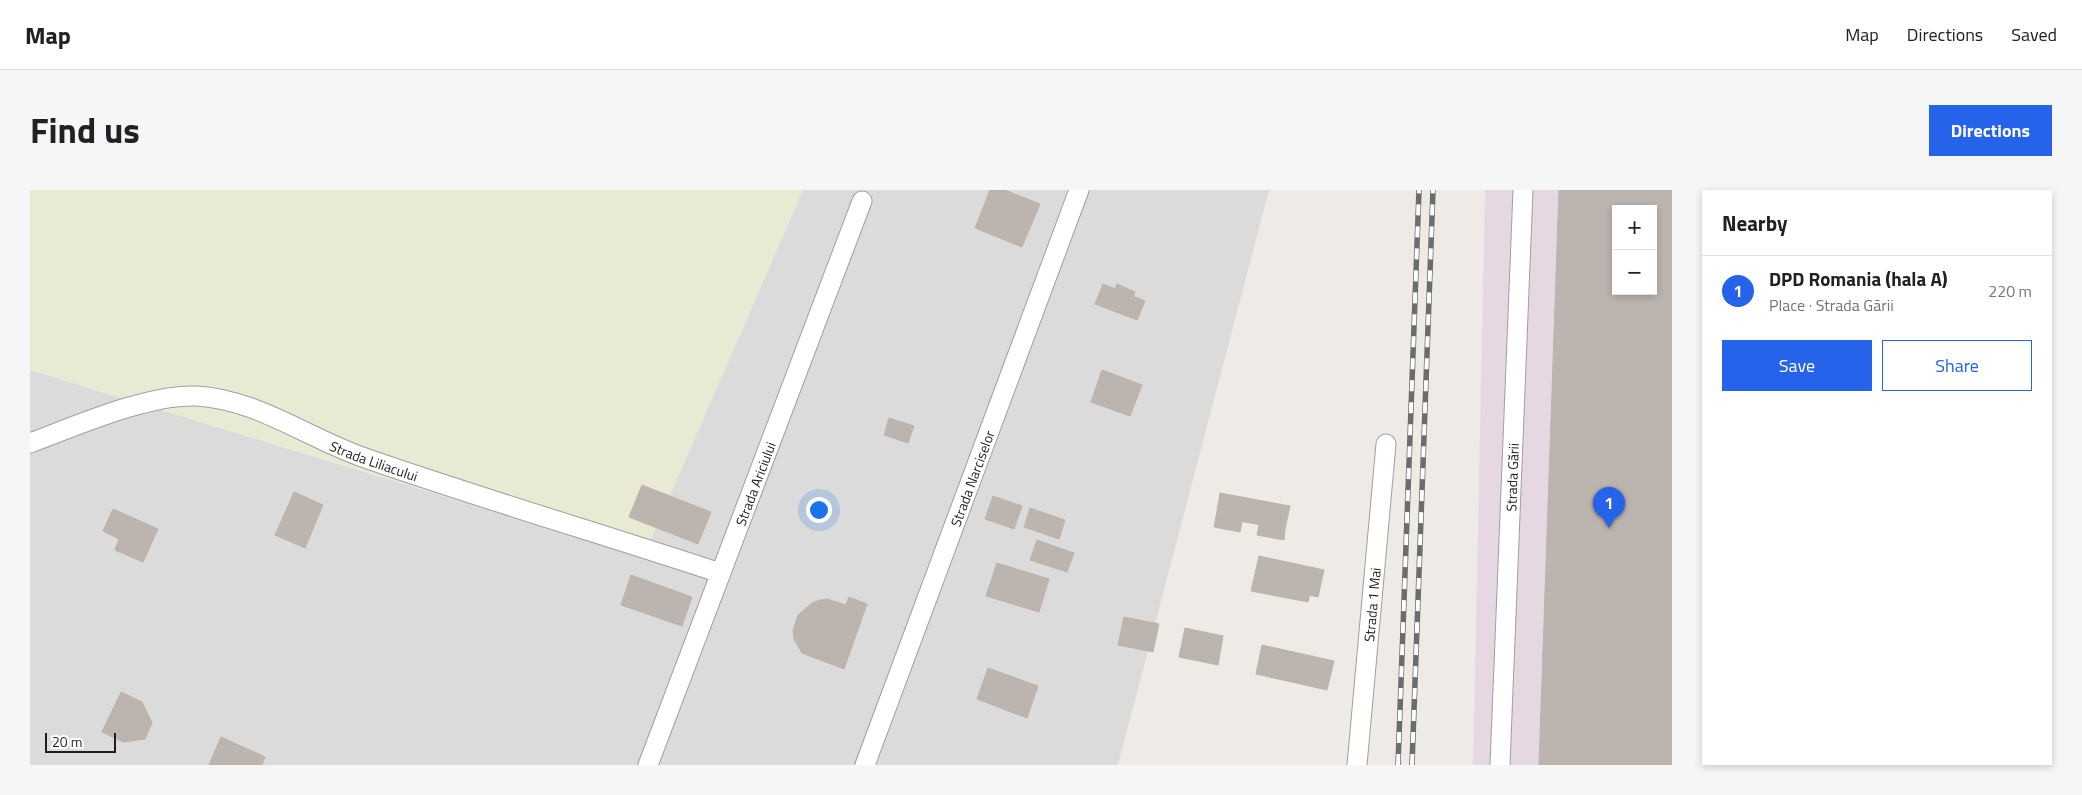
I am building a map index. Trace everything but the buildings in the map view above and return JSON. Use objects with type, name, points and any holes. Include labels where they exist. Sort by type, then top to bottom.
[{"type":"street","name":"Strada Narciselor","points":[[865,765],[1079,190]]},
{"type":"street","name":"Strada Gării","points":[[1500,765],[1523,190]]},
{"type":"street","name":"Strada Ariciului","points":[[648,765],[862,201]]},
{"type":"street","name":"Strada Liliacului","points":[[30,443],[119,410],[165,400],[196,396],[228,401],[251,407],[363,458],[720,573]]},
{"type":"street","name":"Strada 1 Mai","points":[[1358,765],[1386,444]]},
{"type":"shaded area","points":[[803,190],[1269,190],[1118,765],[30,765],[30,370],[643,557]]},
{"type":"shaded area","points":[[1485,190],[1672,190],[1672,765],[1473,765]]},
{"type":"green space","points":[[30,190],[803,190],[643,557],[30,370]]},
{"type":"railway","points":[[1398,765],[1419,190]]},
{"type":"railway","points":[[1412,765],[1433,190]]},
{"type":"place","name":"DPD Romania (hala A)","points":[[1609,528]]}]
